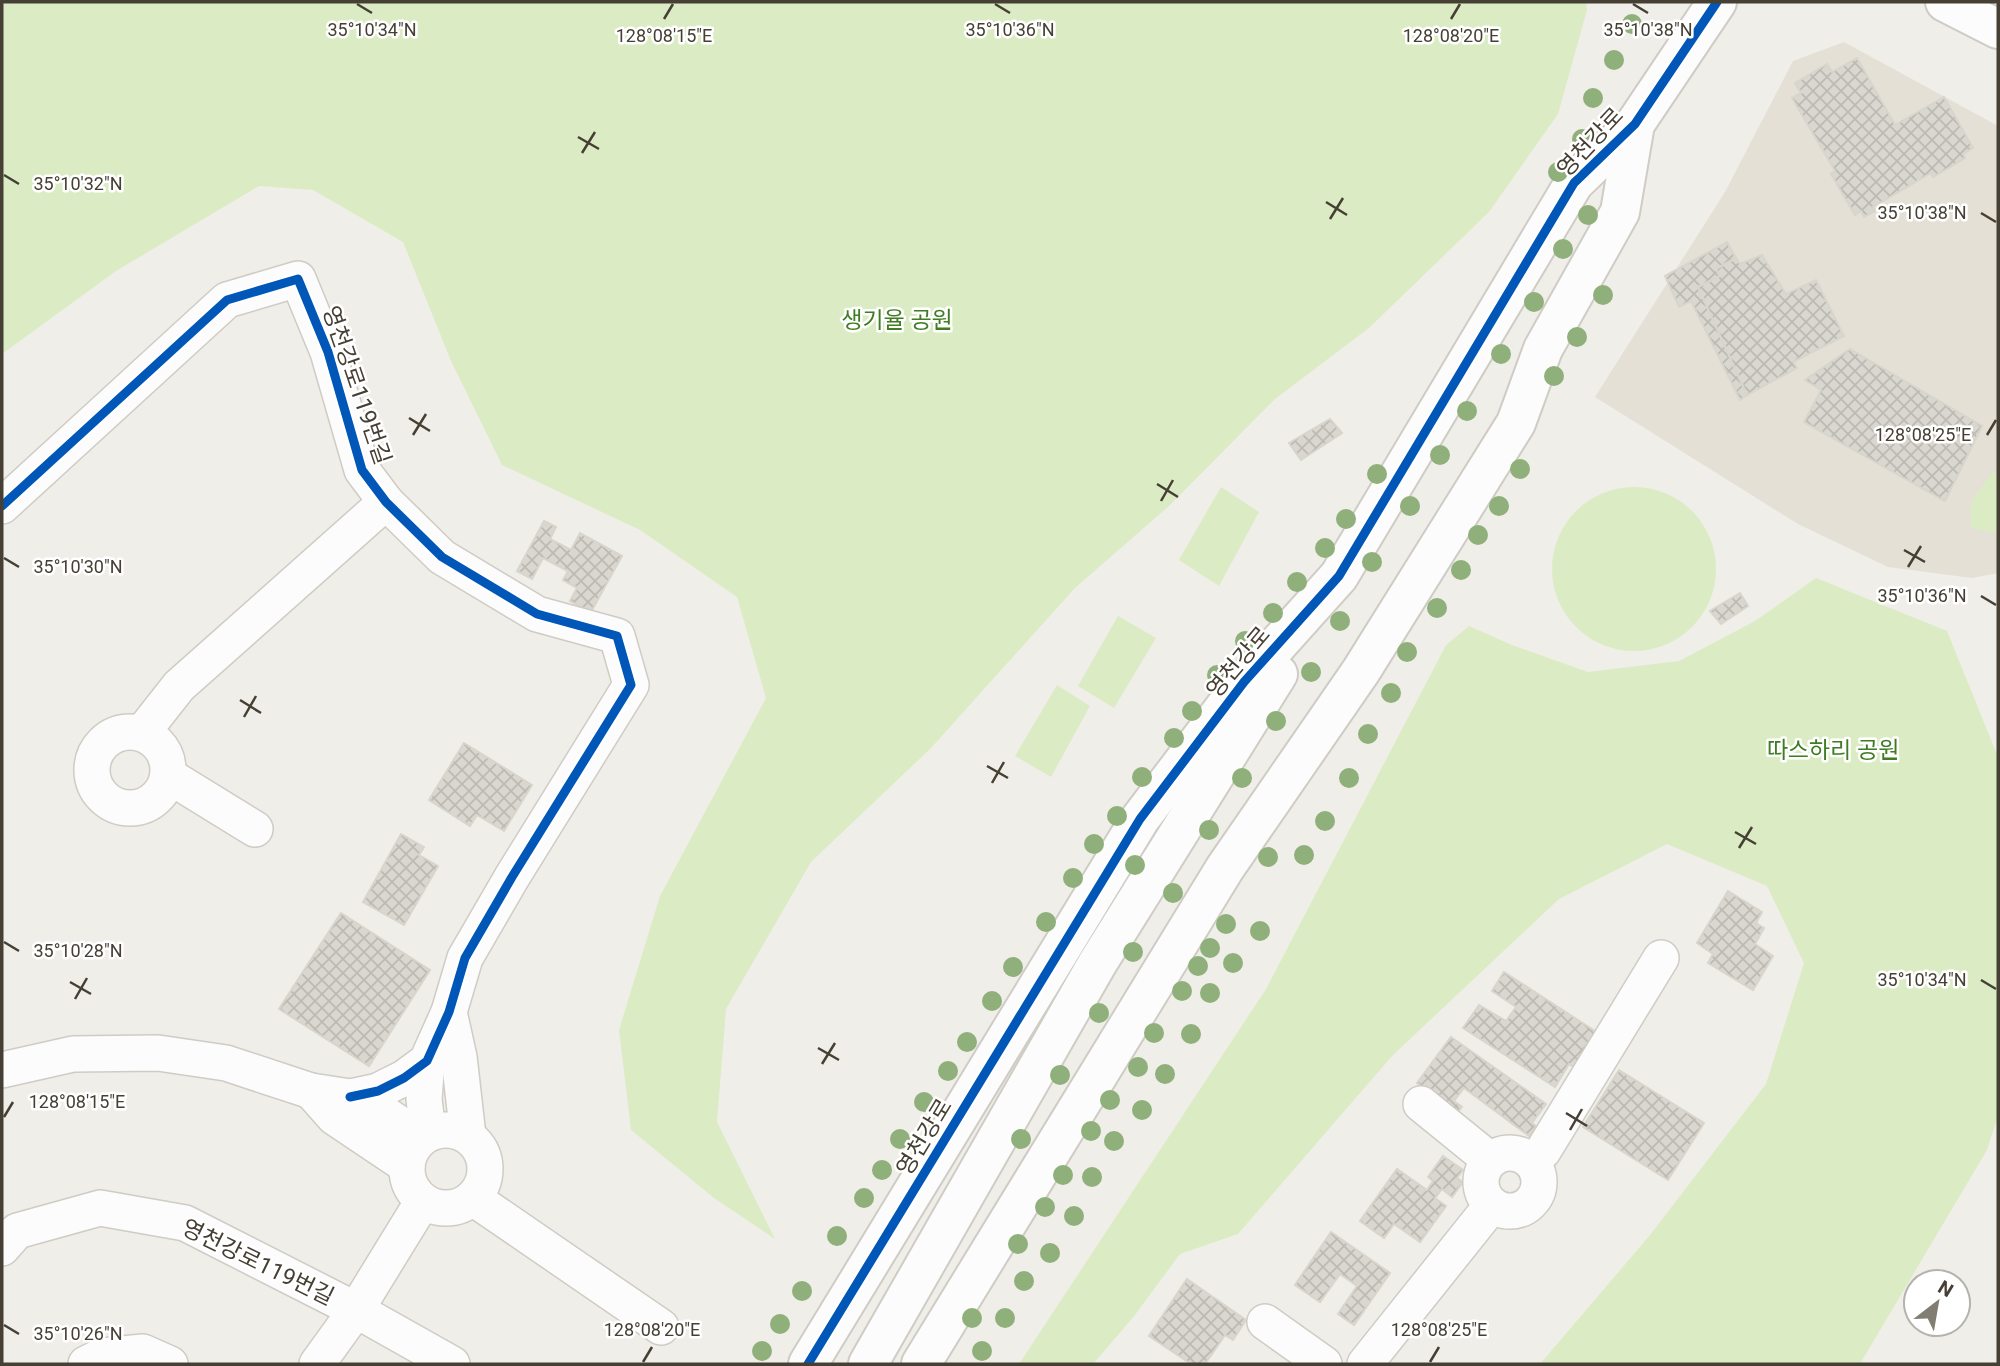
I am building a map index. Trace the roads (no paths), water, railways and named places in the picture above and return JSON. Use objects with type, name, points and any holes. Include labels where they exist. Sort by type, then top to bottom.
[{"type":"street","name":"영천강로","points":[[868,1364],[1097,964],[1339,576],[1574,183],[1635,124],[1717,2]]},
{"type":"street","points":[[1945,2],[1998,29]]},
{"type":"street","name":"영천강로","points":[[921,1364],[1225,868],[1362,671],[1516,423],[1543,349],[1620,212],[1635,124]]},
{"type":"street","name":"영천강로119번길","points":[[2,506],[227,300],[298,279],[328,352],[362,470],[386,502],[442,558],[537,614],[617,636],[631,685],[465,958],[449,1012],[427,1061],[419,1146]]},
{"type":"street","points":[[142,733],[179,686],[386,502]]},
{"type":"street","name":"영천강로","points":[[808,1364],[1140,819],[1244,682],[1339,576]]},
{"type":"street","points":[[128,731],[142,733],[155,740],[164,750],[169,776],[156,799],[145,806],[118,807],[107,801],[98,791],[92,779],[92,766],[95,753],[103,742],[115,734],[128,731]]},
{"type":"street","points":[[169,776],[255,830]]},
{"type":"street","points":[[1532,1162],[1543,1151],[1661,958]]},
{"type":"street","name":"영천강로119번길","points":[[449,1012],[459,1057],[468,1136]]},
{"type":"street","points":[[2,1070],[73,1054],[158,1053],[226,1063],[311,1091],[350,1097],[382,1112],[419,1146]]},
{"type":"street","points":[[350,1097],[378,1091],[404,1078],[427,1061]]},
{"type":"street","points":[[311,1091],[334,1116],[419,1146]]},
{"type":"street","points":[[1422,1104],[1490,1160]]},
{"type":"street","points":[[442,1129],[456,1130],[468,1136],[479,1146],[485,1159],[486,1173],[482,1187],[473,1198],[448,1209],[423,1201],[408,1180],[419,1146],[442,1129]]},
{"type":"street","points":[[1516,1152],[1532,1162],[1540,1180],[1535,1198],[1528,1205],[1511,1211],[1492,1205],[1486,1199],[1480,1183],[1484,1166],[1490,1160],[1498,1154],[1516,1152]]},
{"type":"street","points":[[473,1198],[661,1326]]},
{"type":"street","points":[[356,1310],[423,1201]]},
{"type":"street","points":[[1365,1364],[1492,1205]]},
{"type":"street","name":"영천강로119번길","points":[[2,1248],[18,1231],[100,1208],[185,1223],[356,1310],[452,1364]]},
{"type":"street","name":"영천강로119번길","points":[[317,1364],[356,1310]]},
{"type":"street","points":[[1265,1322],[1324,1364]]},
{"type":"street","points":[[86,1364],[102,1356],[144,1352],[170,1364]]},
{"type":"park label","name":"생기율 공원","points":[[897,320]]},
{"type":"park label","name":"따스하리 공원","points":[[1833,750]]}]
